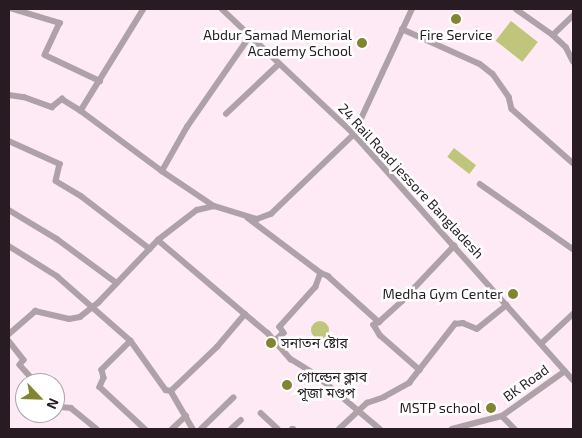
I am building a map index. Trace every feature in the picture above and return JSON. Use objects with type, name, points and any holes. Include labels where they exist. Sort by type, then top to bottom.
[{"type":"street","points":[[13,9],[60,23],[45,55],[100,80]]},
{"type":"street","points":[[41,16],[44,9]]},
{"type":"street","points":[[81,111],[144,9]]},
{"type":"street","name":"24 Rail Road jessore Bangladesh","points":[[222,9],[354,134],[573,380]]},
{"type":"street","points":[[9,95],[24,97],[52,106],[62,99],[214,206],[245,216],[262,219],[271,214],[354,134],[412,9]]},
{"type":"street","points":[[516,9],[553,35],[566,47],[573,61]]},
{"type":"street","points":[[553,35],[573,16]]},
{"type":"street","points":[[402,29],[480,64],[493,74],[509,97],[512,109],[573,163]]},
{"type":"street","points":[[162,171],[187,127],[250,36]]},
{"type":"street","points":[[226,114],[279,64]]},
{"type":"street","points":[[9,141],[60,164],[56,181],[81,196],[150,249]]},
{"type":"street","points":[[480,184],[573,250]]},
{"type":"street","points":[[9,334],[34,312],[74,319],[92,308],[158,240],[198,210],[214,206]]},
{"type":"street","points":[[9,210],[57,239],[117,284]]},
{"type":"street","points":[[245,216],[321,273],[328,276],[379,322]]},
{"type":"street","points":[[158,240],[245,314],[275,341],[291,359],[315,374],[380,429]]},
{"type":"street","points":[[9,246],[57,276],[131,341],[166,390],[171,391],[194,429]]},
{"type":"street","points":[[420,370],[380,335],[374,325],[454,246]]},
{"type":"street","points":[[275,341],[284,333],[280,327],[316,287],[321,273]]},
{"type":"street","points":[[339,429],[367,403],[400,389],[420,370],[455,324],[462,323],[477,329],[508,305]]},
{"type":"street","points":[[171,391],[217,348],[245,314]]},
{"type":"street","points":[[542,343],[573,314]]},
{"type":"street","points":[[9,341],[24,360],[20,365],[27,373]]},
{"type":"street","points":[[131,341],[102,370],[104,378],[100,387],[145,429]]},
{"type":"street","name":"BK Road","points":[[452,429],[502,416],[573,370]]},
{"type":"street","points":[[201,429],[233,398]]},
{"type":"street","points":[[65,407],[71,408],[97,429]]},
{"type":"street","points":[[261,413],[278,429]]},
{"type":"street","points":[[172,429],[186,416]]},
{"type":"street","name":"BK Road","points":[[502,416],[515,429]]},
{"type":"street","points":[[230,429],[241,420]]},
{"type":"shaded area","points":[[511,21],[538,42],[522,62],[496,41]]},
{"type":"shaded area","points":[[454,148],[476,165],[469,174],[447,157]]},
{"type":"shaded area","points":[[320,321],[326,324],[329,330],[326,336],[320,339],[314,336],[311,330],[314,324]]},
{"type":"place","name":"Fire Service","points":[[456,19]]},
{"type":"place","name":"Abdur Samad Memorial Academy School","points":[[362,43]]},
{"type":"place","name":"Medha Gym Center","points":[[513,294]]},
{"type":"place","name":"সনাতন ষ্টোর","points":[[271,343]]},
{"type":"place","name":"গোল্ডেন ক্লাব পূজা মণ্ডপ","points":[[287,385]]},
{"type":"place","name":"MSTP school","points":[[491,408]]}]
